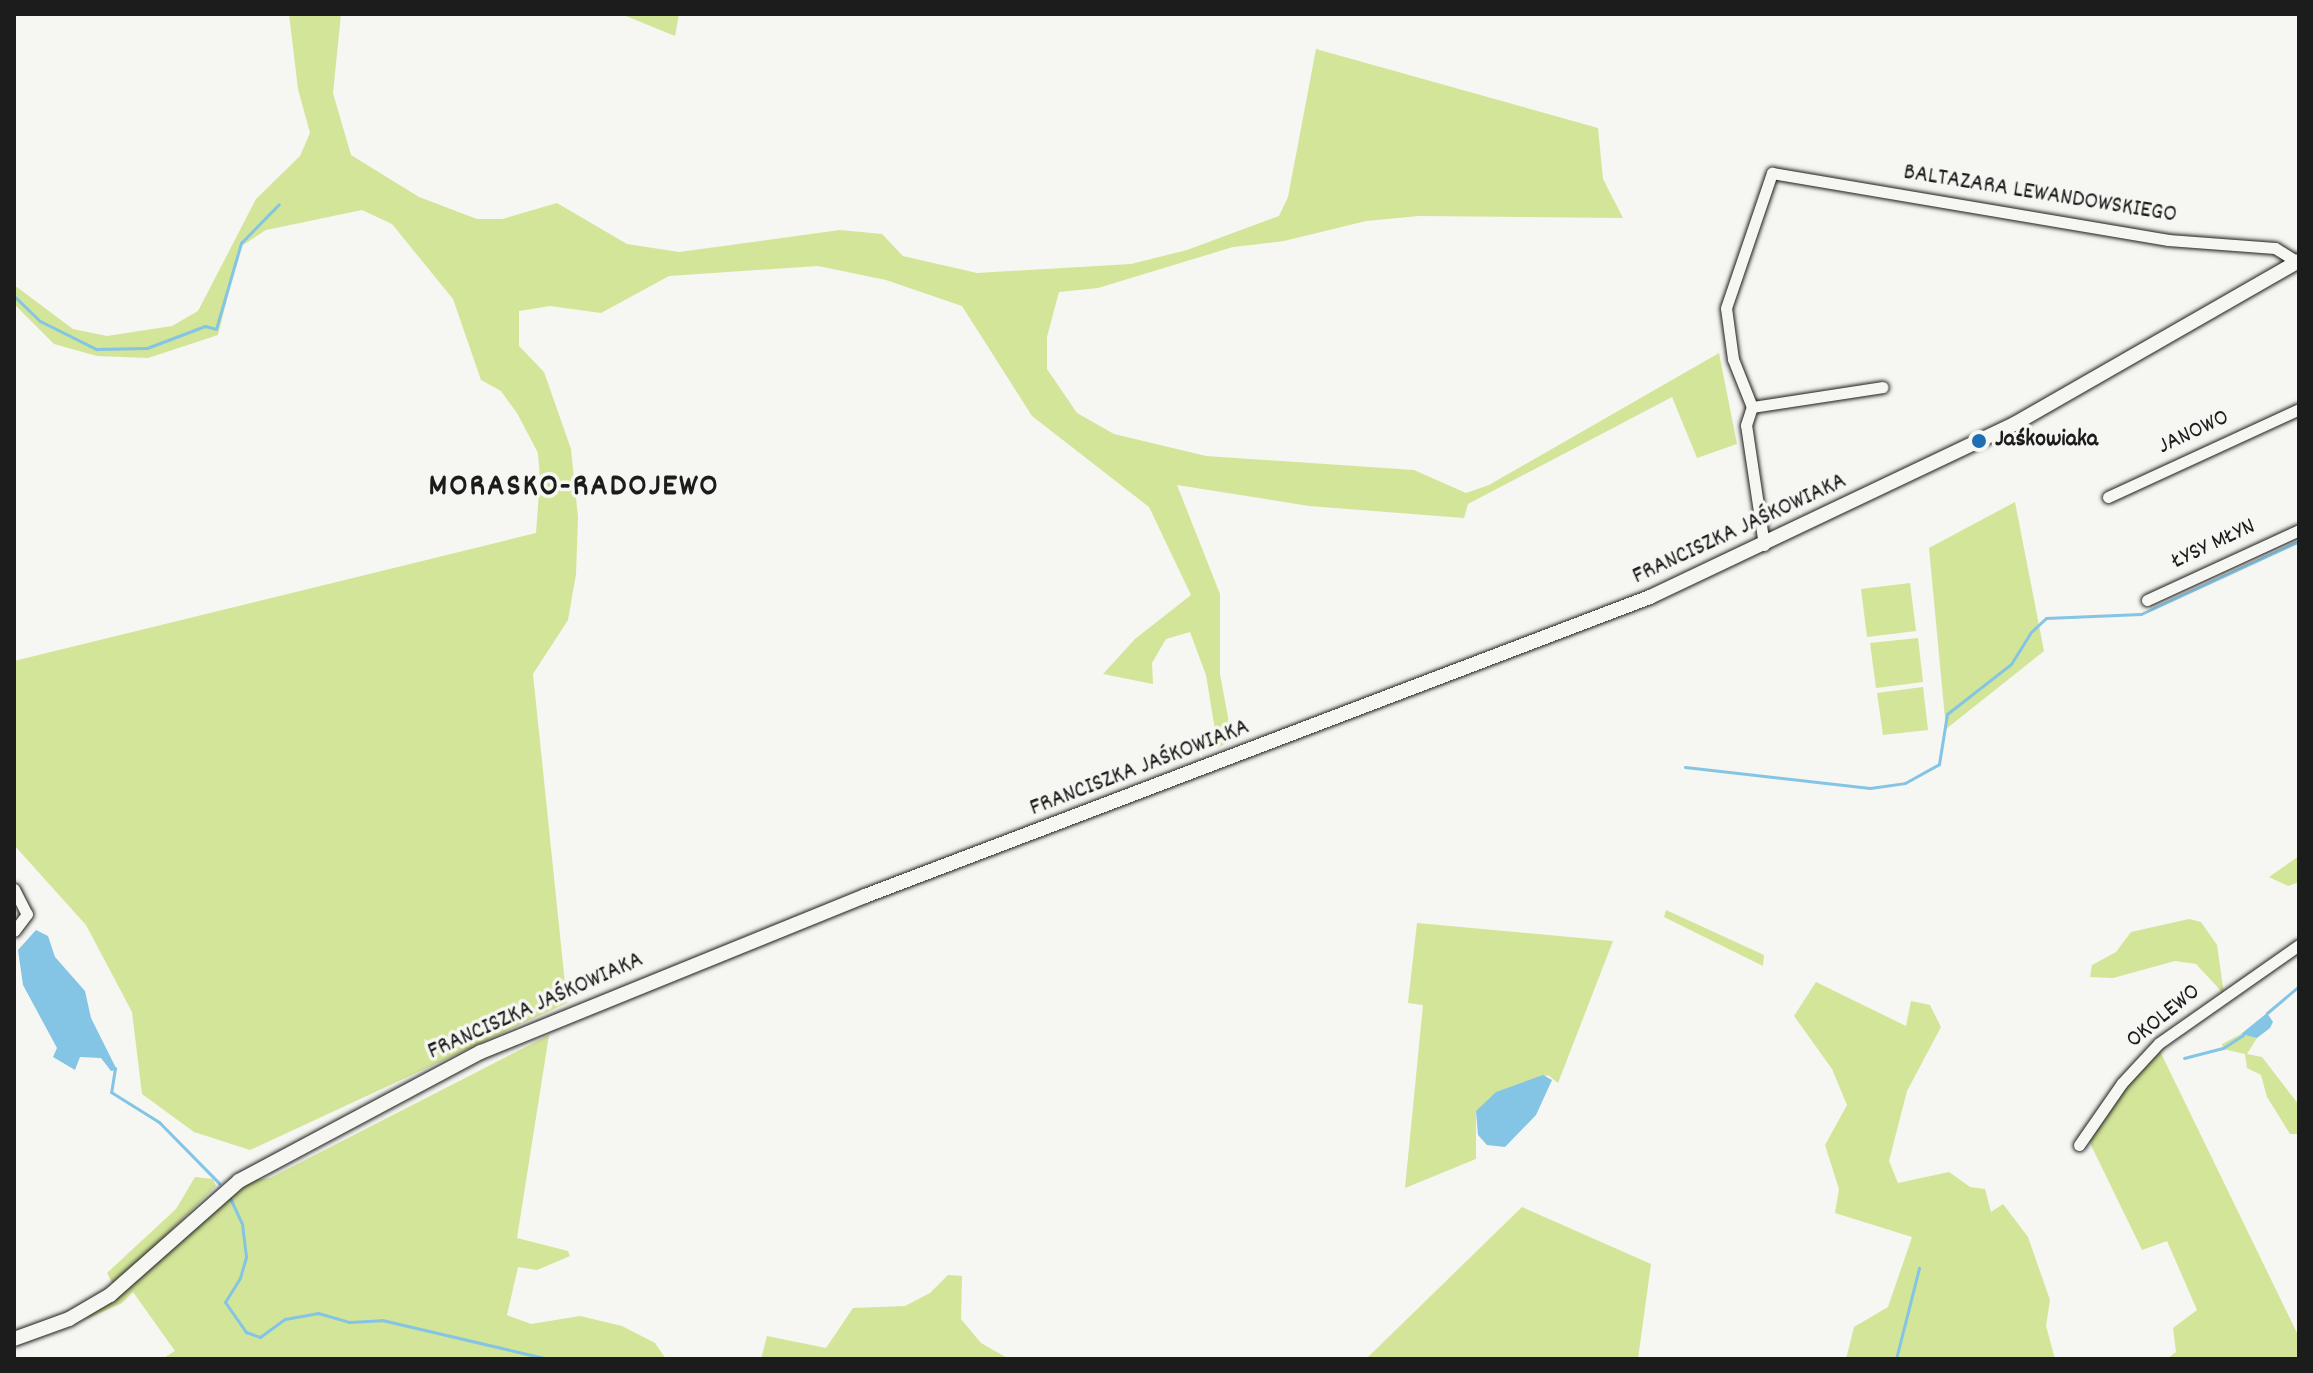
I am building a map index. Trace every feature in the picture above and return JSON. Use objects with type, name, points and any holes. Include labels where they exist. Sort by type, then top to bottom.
[{"type":"street","name":"BALTAZARA LEWANDOWSKIEGO","points":[[1752,407],[1733,359],[1726,308],[1772,173],[2168,240],[2275,248],[2298,262]]},
{"type":"street","name":"FRANCISZKA JAŚKOWIAKA","points":[[14,1339],[69,1319],[110,1295],[239,1181],[494,1046],[879,891],[1562,633],[1764,545],[2047,407],[2298,262]]},
{"type":"street","points":[[1764,545],[1746,425],[1752,407],[1882,387]]},
{"type":"street","name":"JANOWO","points":[[2108,497],[2299,409]]},
{"type":"street","name":"ŁYSY MŁYN","points":[[2147,600],[2299,530]]},
{"type":"street","points":[[14,889],[27,914],[14,931]]},
{"type":"street","name":"OKOLEWO","points":[[2079,1145],[2122,1083],[2159,1043],[2299,945]]},
{"type":"green space","points":[[289,14],[341,14],[333,93],[351,155],[419,197],[477,219],[502,219],[557,203],[627,244],[679,252],[840,230],[882,234],[903,256],[977,273],[1131,264],[1187,250],[1279,216],[1288,197],[1316,49],[1598,128],[1603,179],[1623,218],[1419,216],[1366,221],[1284,241],[1233,247],[1098,288],[1059,292],[1047,337],[1047,369],[1077,413],[1114,434],[1206,456],[1414,470],[1466,493],[1489,485],[1719,353],[1737,444],[1697,458],[1672,397],[1468,504],[1464,518],[1309,506],[1177,485],[1220,594],[1220,674],[1232,739],[1218,748],[1206,675],[1190,632],[1166,639],[1152,663],[1153,684],[1103,674],[1135,639],[1191,595],[1149,507],[1032,416],[962,306],[886,280],[818,266],[669,276],[601,313],[550,306],[519,311],[519,346],[544,372],[571,449],[578,517],[576,574],[568,620],[533,674],[567,1003],[250,1150],[194,1132],[142,1094],[132,1012],[86,925],[14,845],[14,661],[536,533],[540,478],[538,453],[517,413],[501,391],[481,380],[453,299],[392,224],[362,210],[266,230],[240,247],[218,335],[148,358],[97,356],[54,344],[14,304],[14,285],[73,329],[107,336],[172,326],[198,311],[256,199],[300,156],[310,133],[298,89]]},
{"type":"green space","points":[[621,14],[679,14],[675,36]]},
{"type":"green space","points":[[2015,502],[2044,651],[1946,729],[1929,548]]},
{"type":"green space","points":[[1910,583],[1916,631],[1867,637],[1861,589]]},
{"type":"green space","points":[[1918,638],[1923,682],[1876,688],[1870,643]]},
{"type":"green space","points":[[1923,687],[1928,730],[1883,735],[1877,693]]},
{"type":"green space","points":[[2299,856],[2299,882],[2288,886],[2269,877]]},
{"type":"green space","points":[[1666,910],[1764,955],[1763,966],[1664,917]]},
{"type":"green space","points":[[2189,919],[2201,922],[2217,945],[2224,994],[2196,964],[2175,961],[2113,978],[2090,977],[2092,965],[2116,952],[2131,932]]},
{"type":"green space","points":[[1417,923],[1613,941],[1558,1083],[1548,1075],[1476,1111],[1476,1159],[1405,1188],[1423,1005],[1408,1003]]},
{"type":"green space","points":[[1816,982],[1906,1026],[1911,1001],[1930,1005],[1941,1027],[1907,1091],[1889,1161],[1898,1183],[1949,1172],[1970,1187],[1985,1189],[1991,1212],[2003,1204],[2028,1237],[2050,1300],[2046,1326],[2055,1359],[1846,1359],[1854,1327],[1888,1307],[1912,1237],[1835,1213],[1839,1189],[1825,1145],[1847,1105],[1832,1069],[1794,1016]]},
{"type":"green space","points":[[2241,1034],[2257,1038],[2247,1054],[2262,1057],[2299,1105],[2298,1134],[2290,1134],[2267,1097],[2261,1075],[2247,1068],[2245,1054],[2223,1049],[2222,1044]]},
{"type":"green space","points":[[549,1035],[517,1238],[568,1251],[570,1256],[537,1270],[518,1267],[507,1315],[531,1324],[580,1316],[622,1326],[655,1343],[666,1359],[162,1359],[175,1351],[133,1292],[122,1303],[83,1321],[252,1180],[270,1178]]},
{"type":"green space","points":[[2157,1045],[2299,1337],[2299,1359],[2167,1359],[2176,1352],[2173,1328],[2197,1310],[2167,1241],[2142,1250],[2088,1139]]},
{"type":"green space","points":[[195,1177],[213,1179],[216,1186],[114,1286],[107,1273],[176,1209]]},
{"type":"green space","points":[[1522,1207],[1651,1264],[1638,1359],[1366,1359]]},
{"type":"green space","points":[[948,1275],[962,1276],[961,1319],[981,1343],[1009,1359],[761,1359],[767,1336],[826,1348],[853,1308],[905,1306],[930,1293]]},
{"type":"water","points":[[36,930],[48,936],[55,957],[85,991],[91,1018],[117,1070],[111,1071],[101,1058],[80,1057],[75,1070],[53,1057],[57,1048],[23,985],[18,950]]},
{"type":"water","points":[[2267,1013],[2273,1022],[2270,1028],[2257,1038],[2241,1034]]},
{"type":"water","points":[[1543,1075],[1552,1080],[1536,1115],[1505,1147],[1487,1145],[1478,1135],[1476,1111],[1496,1092]]},
{"type":"waterway","points":[[14,296],[40,321],[96,349],[147,348],[205,326],[216,329],[241,243],[279,204]]},
{"type":"waterway","points":[[1685,767],[1870,788],[1905,783],[1939,764],[1947,714],[2011,664],[2030,633],[2046,618],[2141,614],[2299,541]]},
{"type":"waterway","points":[[2267,1013],[2299,986]]},
{"type":"waterway","points":[[2184,1058],[2223,1048],[2243,1035]]},
{"type":"waterway","points":[[115,1068],[111,1092],[159,1122],[219,1183]]},
{"type":"waterway","points":[[230,1198],[242,1224],[246,1257],[240,1278],[225,1302],[246,1332],[260,1337],[285,1319],[318,1313],[349,1322],[382,1320],[548,1359]]},
{"type":"waterway","points":[[1896,1359],[1919,1268]]},
{"type":"place","name":"Jaśkowiaka","points":[[1979,441]]},
{"type":"district","name":"MORASKO-RADOJEWO","points":[[574,488]]}]
